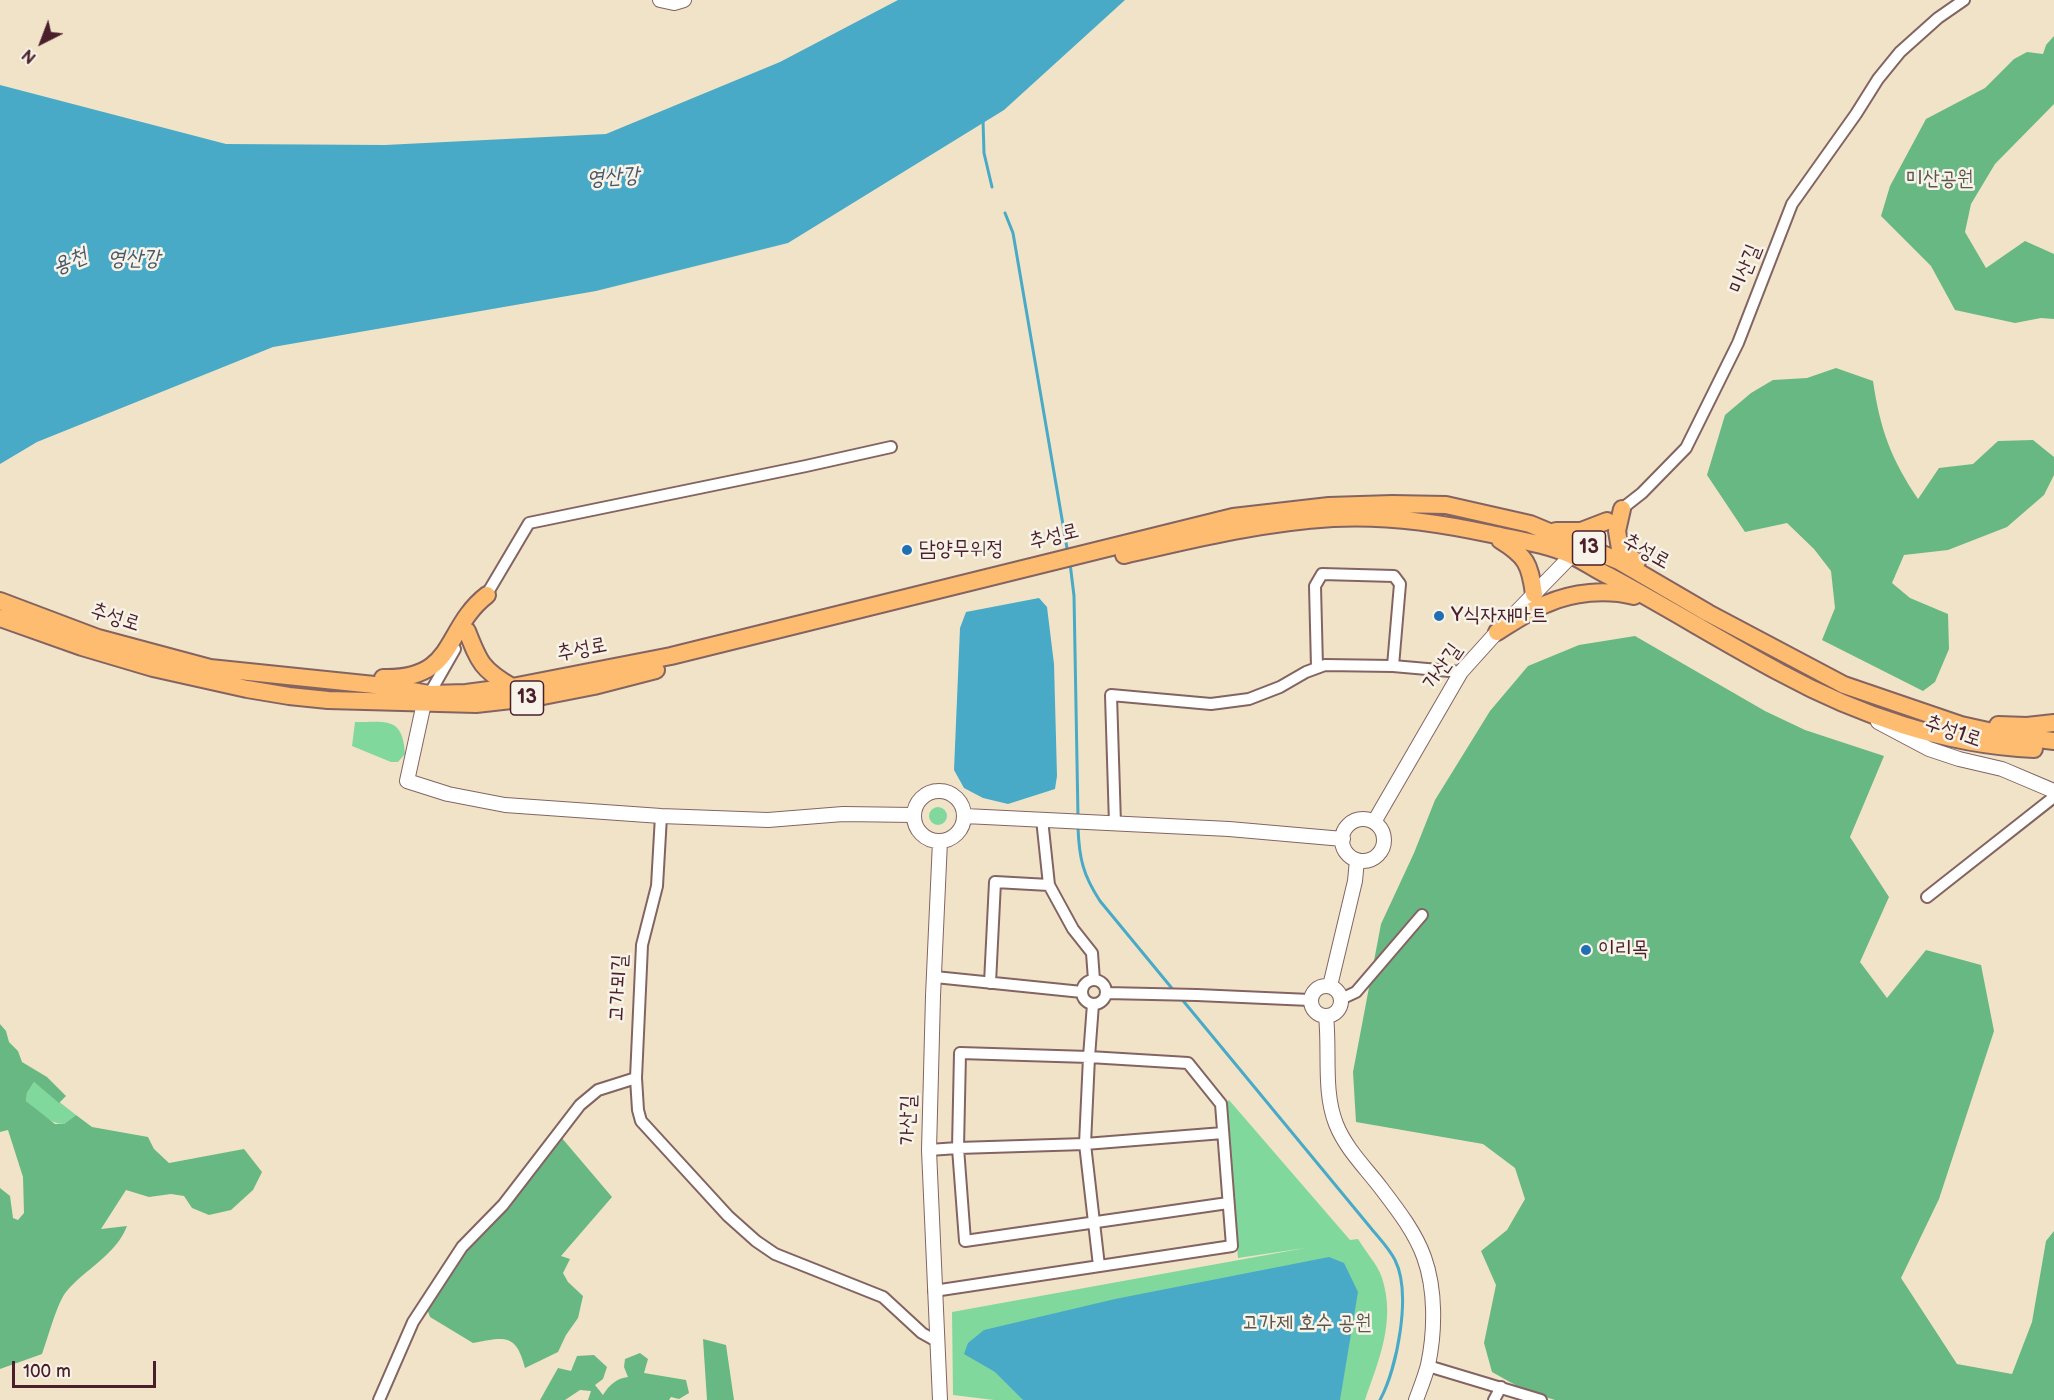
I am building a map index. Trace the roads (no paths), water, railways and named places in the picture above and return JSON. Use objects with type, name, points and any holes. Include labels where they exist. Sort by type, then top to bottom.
[{"type":"main road","name":"추성로","points":[[1093,557],[1233,517],[1329,506],[1446,505],[1530,524],[1548,531],[1658,602],[1784,675],[1843,702],[1904,724],[1965,742],[2054,750]]},
{"type":"main road","points":[[1622,508],[1617,531],[1620,549],[1630,555],[1658,584]]},
{"type":"main road","name":"추성로","points":[[0,601],[98,638],[210,668],[384,686],[427,699],[512,687],[671,656],[1093,557],[1240,530],[1335,518],[1378,519],[1451,525],[1549,547],[1575,549],[1619,561],[1785,656],[1844,685],[1961,725],[2006,735],[2054,741]]},
{"type":"main road","points":[[1548,531],[1581,531],[1607,521]]},
{"type":"main road","points":[[1492,534],[1518,551],[1529,564],[1534,594]]},
{"type":"main road","name":"추성로","points":[[0,618],[82,647],[153,668],[247,689],[328,700],[427,699],[476,704],[538,697],[594,686],[1050,567]]},
{"type":"main road","points":[[1497,632],[1546,604],[1573,596],[1617,592],[1658,602]]},
{"type":"main road","points":[[246,673],[281,671],[354,677],[408,677],[441,659],[474,605],[487,595]]},
{"type":"main road","points":[[467,631],[479,662],[488,672],[512,687]]},
{"type":"main road","points":[[1961,725],[2027,726],[2054,723]]},
{"type":"street","name":"미산길","points":[[1575,549],[1590,531],[1607,521],[1642,493],[1686,448],[1738,343],[1792,204],[1878,79],[1900,52],[1938,18],[1965,0]]},
{"type":"street","points":[[891,447],[529,523],[427,699],[407,781],[448,794],[505,805],[661,816],[768,820],[843,814],[914,815]]},
{"type":"street","name":"가산길","points":[[1374,822],[1461,672],[1575,549]]},
{"type":"street","points":[[1317,667],[1315,586],[1322,574],[1394,576],[1400,584],[1393,666]]},
{"type":"street","points":[[1115,824],[1111,696],[1211,704],[1249,699],[1280,687],[1317,667],[1353,664],[1461,672]]},
{"type":"street","name":"추성1로","points":[[1843,702],[1929,748],[1959,759],[2002,769],[2054,791]]},
{"type":"street","points":[[939,791],[954,796],[963,808],[964,816],[960,830],[955,836],[940,841],[932,840],[919,830],[914,815],[920,801],[926,795],[939,791]]},
{"type":"street","points":[[1927,897],[2054,797]]},
{"type":"street","name":"고가뫼길","points":[[661,816],[657,886],[642,945],[636,1077],[641,1121],[728,1215],[756,1241],[775,1254],[883,1297],[922,1333],[938,1342]]},
{"type":"street","points":[[964,816],[1229,829],[1343,839]]},
{"type":"street","points":[[1042,819],[1049,885],[1073,929],[1092,953],[1094,980]]},
{"type":"street","points":[[1367,820],[1374,822],[1383,832],[1384,846],[1381,852],[1370,860],[1357,860],[1346,852],[1344,832],[1354,822],[1367,820]]},
{"type":"street","name":"가산길","points":[[940,841],[929,1150],[940,1400]]},
{"type":"street","points":[[1329,986],[1355,881],[1357,860]]},
{"type":"street","points":[[990,982],[995,882],[1049,885]]},
{"type":"street","points":[[1341,999],[1356,992],[1422,915]]},
{"type":"street","points":[[935,977],[1082,992]]},
{"type":"street","points":[[1093,1004],[1085,1000],[1082,992],[1087,982],[1094,980],[1102,983],[1106,993]]},
{"type":"street","points":[[1329,986],[1337,990],[1341,999],[1336,1013],[1326,1016],[1313,1010],[1311,1000],[1317,988],[1329,986]]},
{"type":"street","points":[[1106,993],[1311,1000]]},
{"type":"street","points":[[1093,1004],[1102,1000],[1106,993]]},
{"type":"street","points":[[1093,1004],[1085,1144],[1100,1266]]},
{"type":"street","points":[[1326,1016],[1329,1101],[1336,1124],[1347,1146],[1392,1202],[1425,1257],[1432,1293],[1432,1333],[1428,1366],[1416,1400]]},
{"type":"street","points":[[934,1291],[1232,1246],[1221,1104],[1188,1063],[960,1053],[958,1148],[965,1241],[1228,1203]]},
{"type":"street","points":[[380,1400],[413,1322],[462,1247],[502,1205],[580,1105],[598,1090],[636,1077]]},
{"type":"street","points":[[929,1150],[1085,1144],[1223,1133]]},
{"type":"street","points":[[1428,1366],[1541,1400]]},
{"type":"street","points":[[1494,1400],[1501,1387]]},
{"type":"water","name":"영산강","points":[[898,0],[1125,0],[1004,110],[788,243],[596,291],[273,347],[37,442],[0,464],[0,85],[226,144],[385,145],[606,134],[780,62]]},
{"type":"water","points":[[1039,598],[1047,607],[1054,664],[1057,776],[1055,789],[1008,804],[983,798],[964,788],[954,770],[960,628],[966,612]]},
{"type":"water","name":"고가제 호수 공원","points":[[1329,1257],[1344,1263],[1358,1292],[1340,1400],[1023,1400],[995,1372],[964,1354],[968,1343],[984,1330],[1115,1299]]},
{"type":"waterway","points":[[983,120],[984,153],[992,187]]},
{"type":"waterway","points":[[1005,213],[1013,233],[1068,554]]},
{"type":"waterway","points":[[1070,563],[1074,596],[1078,817]]},
{"type":"waterway","points":[[1078,827],[1083,866],[1094,892],[1175,992]]},
{"type":"waterway","points":[[1180,997],[1390,1251],[1395,1260],[1400,1274],[1402,1292],[1400,1331],[1392,1369],[1380,1400]]},
{"type":"place","name":"담양무위정","points":[[907,550]]},
{"type":"place","name":"Y식자재마트","points":[[1439,616]]},
{"type":"place","name":"이리목","points":[[1586,950]]},
{"type":"park label","name":"미산공원","points":[[1940,180]]},
{"type":"water label","name":"용천","points":[[70,262]]}]
